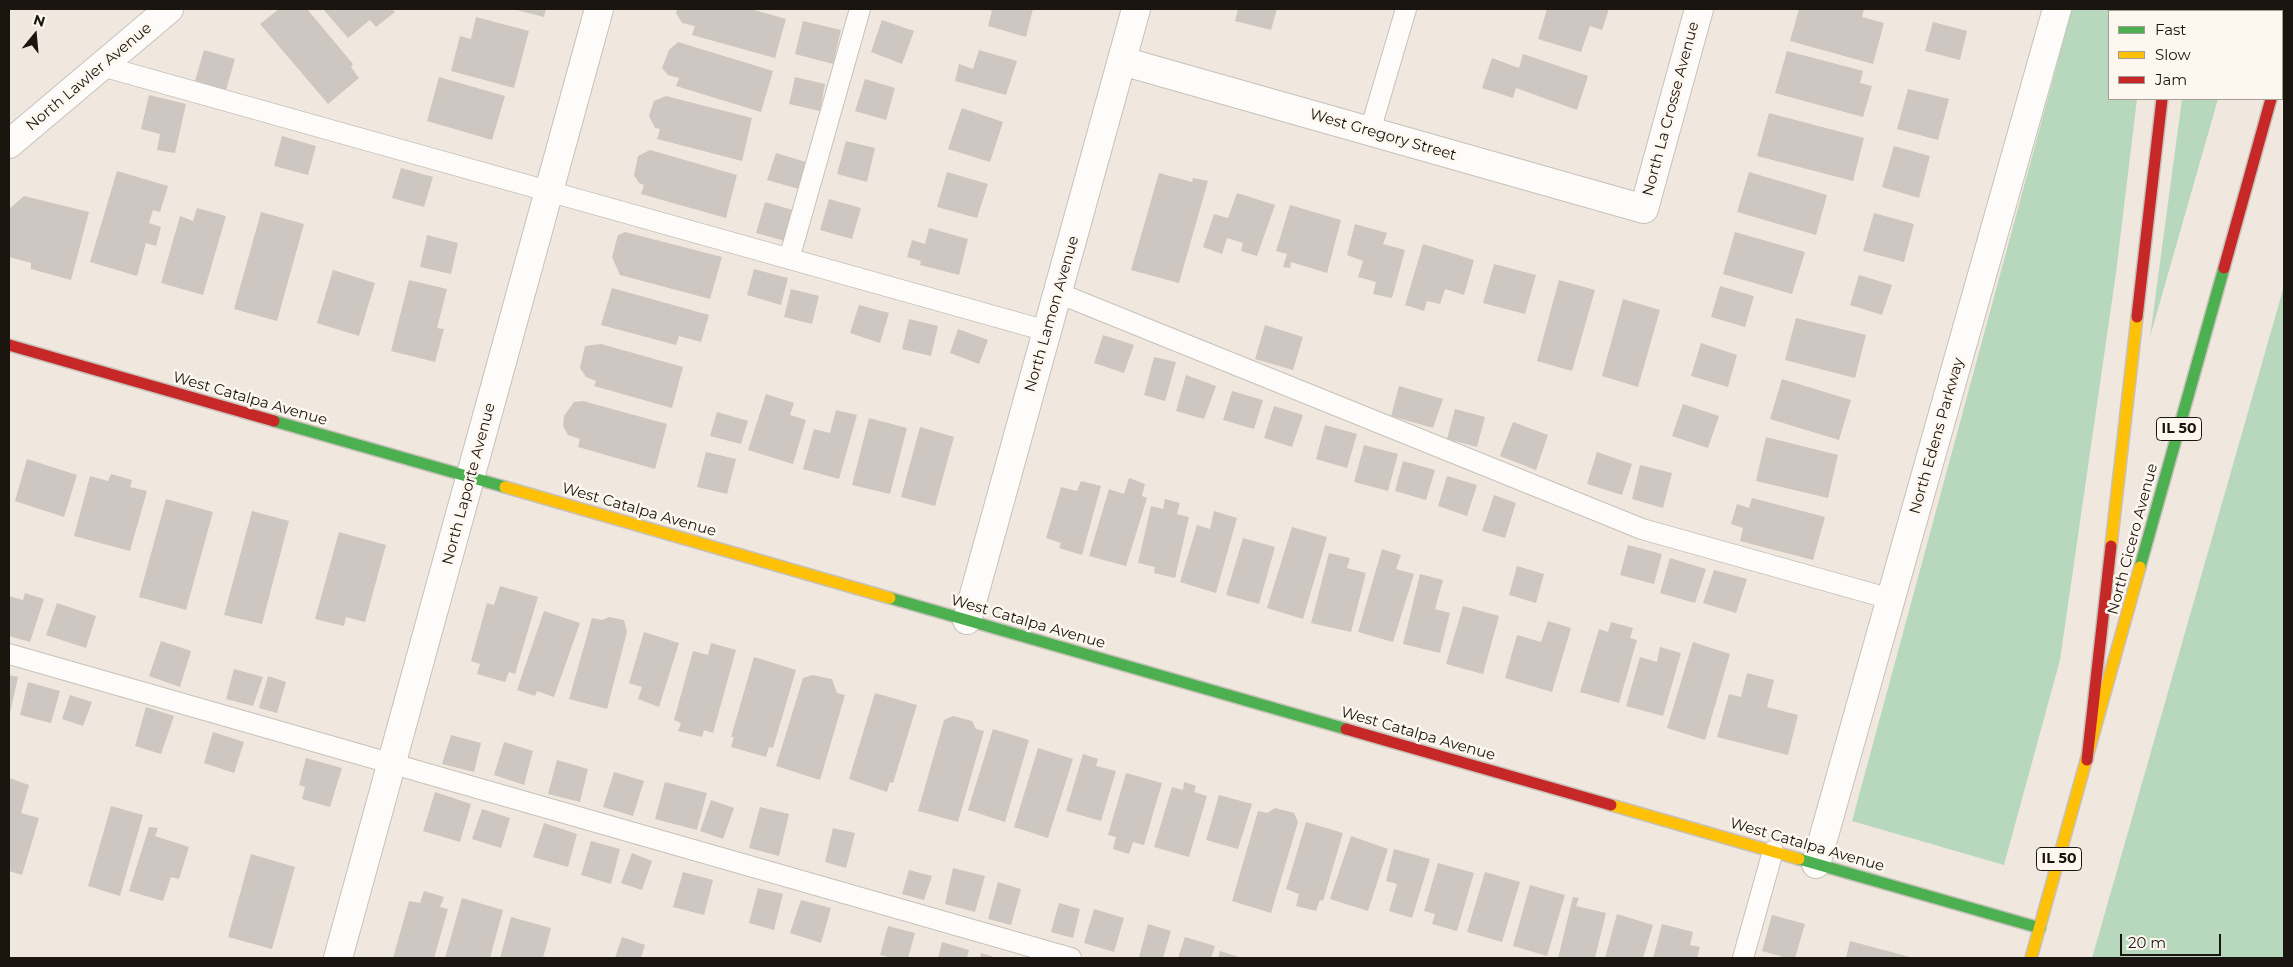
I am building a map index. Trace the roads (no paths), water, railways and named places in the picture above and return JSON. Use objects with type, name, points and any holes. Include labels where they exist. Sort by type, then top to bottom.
[{"type":"main road","points":[[2087,760],[2162,100]]},
{"type":"main road","name":"North Cicero Avenue","points":[[2031,958],[2271,100]]},
{"type":"main road","name":"West Catalpa Avenue","points":[[9,345],[2040,928]]},
{"type":"street","name":"North Lawler Avenue","points":[[9,144],[169,9]]},
{"type":"street","name":"North Laporte Avenue","points":[[338,958],[599,9]]},
{"type":"street","name":"North Lamon Avenue","points":[[967,620],[1136,9]]},
{"type":"street","name":"North La Crosse Avenue","points":[[1644,209],[1699,9]]},
{"type":"street","name":"North Edens Parkway","points":[[1816,864],[2056,9]]},
{"type":"street","name":"West Gregory Street","points":[[1122,61],[1644,209]]},
{"type":"lane","points":[[789,259],[860,9]]},
{"type":"lane","points":[[1370,131],[1406,9]]},
{"type":"lane","points":[[102,66],[1047,331]]},
{"type":"lane","points":[[1058,293],[1642,529],[1891,598]]},
{"type":"lane","points":[[9,654],[1071,958]]},
{"type":"lane","points":[[1743,958],[1773,851]]}]
